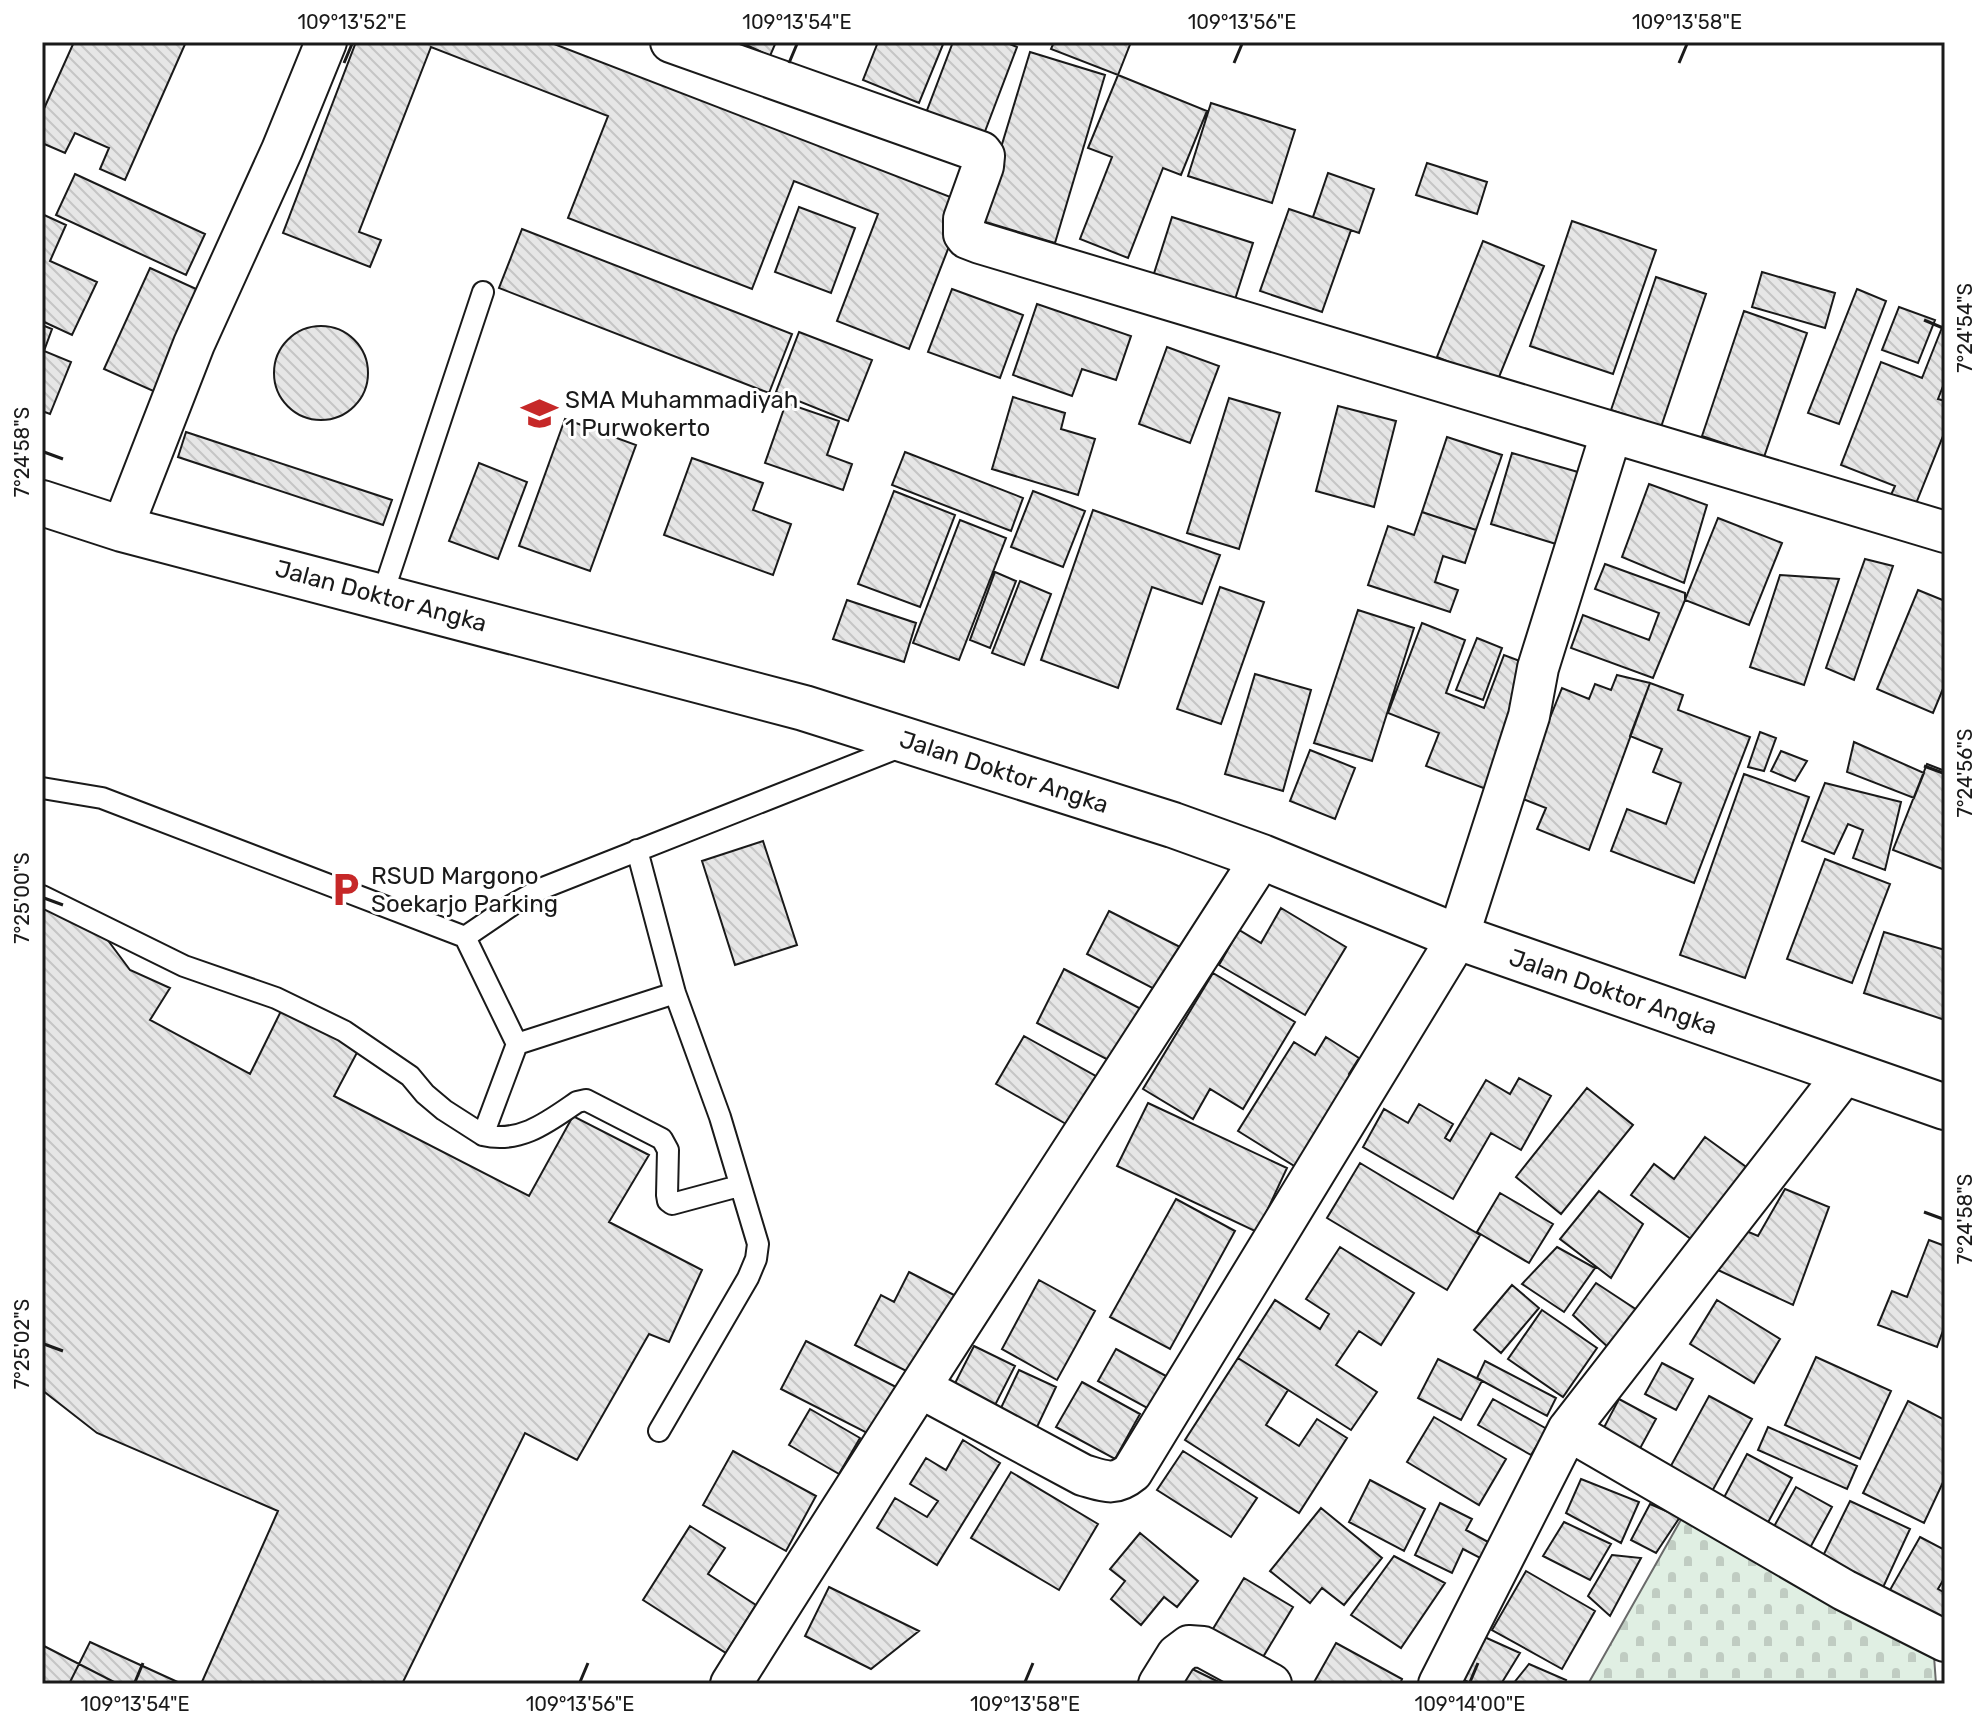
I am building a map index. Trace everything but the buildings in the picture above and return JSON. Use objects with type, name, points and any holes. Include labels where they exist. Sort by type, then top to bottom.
[{"type":"street","points":[[122,529],[194,344],[282,150],[326,42]]},
{"type":"street","points":[[691,45],[981,152],[984,156],[983,166],[964,219],[967,238],[1945,532]]},
{"type":"street","points":[[921,1388],[1083,1475],[1121,1481],[1132,1472],[1458,937],[1529,716],[1538,668],[1611,434]]},
{"type":"street","name":"Jalan Doktor Angka","points":[[42,503],[122,529],[746,691],[1173,825],[1262,857],[1458,937],[1945,1107]]},
{"type":"street","points":[[731,1684],[1262,857]]},
{"type":"street","points":[[1439,1684],[1568,1430],[1845,1073]]},
{"type":"street","points":[[1568,1430],[1844,1590],[1945,1641]]},
{"type":"street","points":[[1159,1684],[1177,1655],[1189,1646],[1203,1647],[1271,1684]]},
{"type":"lane","points":[[382,596],[483,292]]},
{"type":"lane","points":[[465,937],[543,888],[912,743]]},
{"type":"lane","points":[[42,788],[102,798],[465,937],[517,1044],[483,1135]]},
{"type":"lane","points":[[637,850],[675,993],[720,1117],[758,1244],[748,1278],[659,1431]]},
{"type":"lane","points":[[42,896],[184,966],[276,998],[344,1031],[410,1076],[444,1110],[483,1135],[500,1139],[524,1135],[577,1102],[586,1100],[662,1139],[668,1150],[668,1201],[672,1204],[739,1186]]},
{"type":"lane","points":[[517,1044],[675,993]]},
{"type":"green space","points":[[1687,1509],[1934,1656],[1936,1684],[1588,1684]]},
{"type":"place","name":"SMA Muhammadiyah 1 Purwokerto","points":[[539,414]]},
{"type":"place","name":"RSUD Margono Soekarjo Parking","points":[[345,890]]}]
